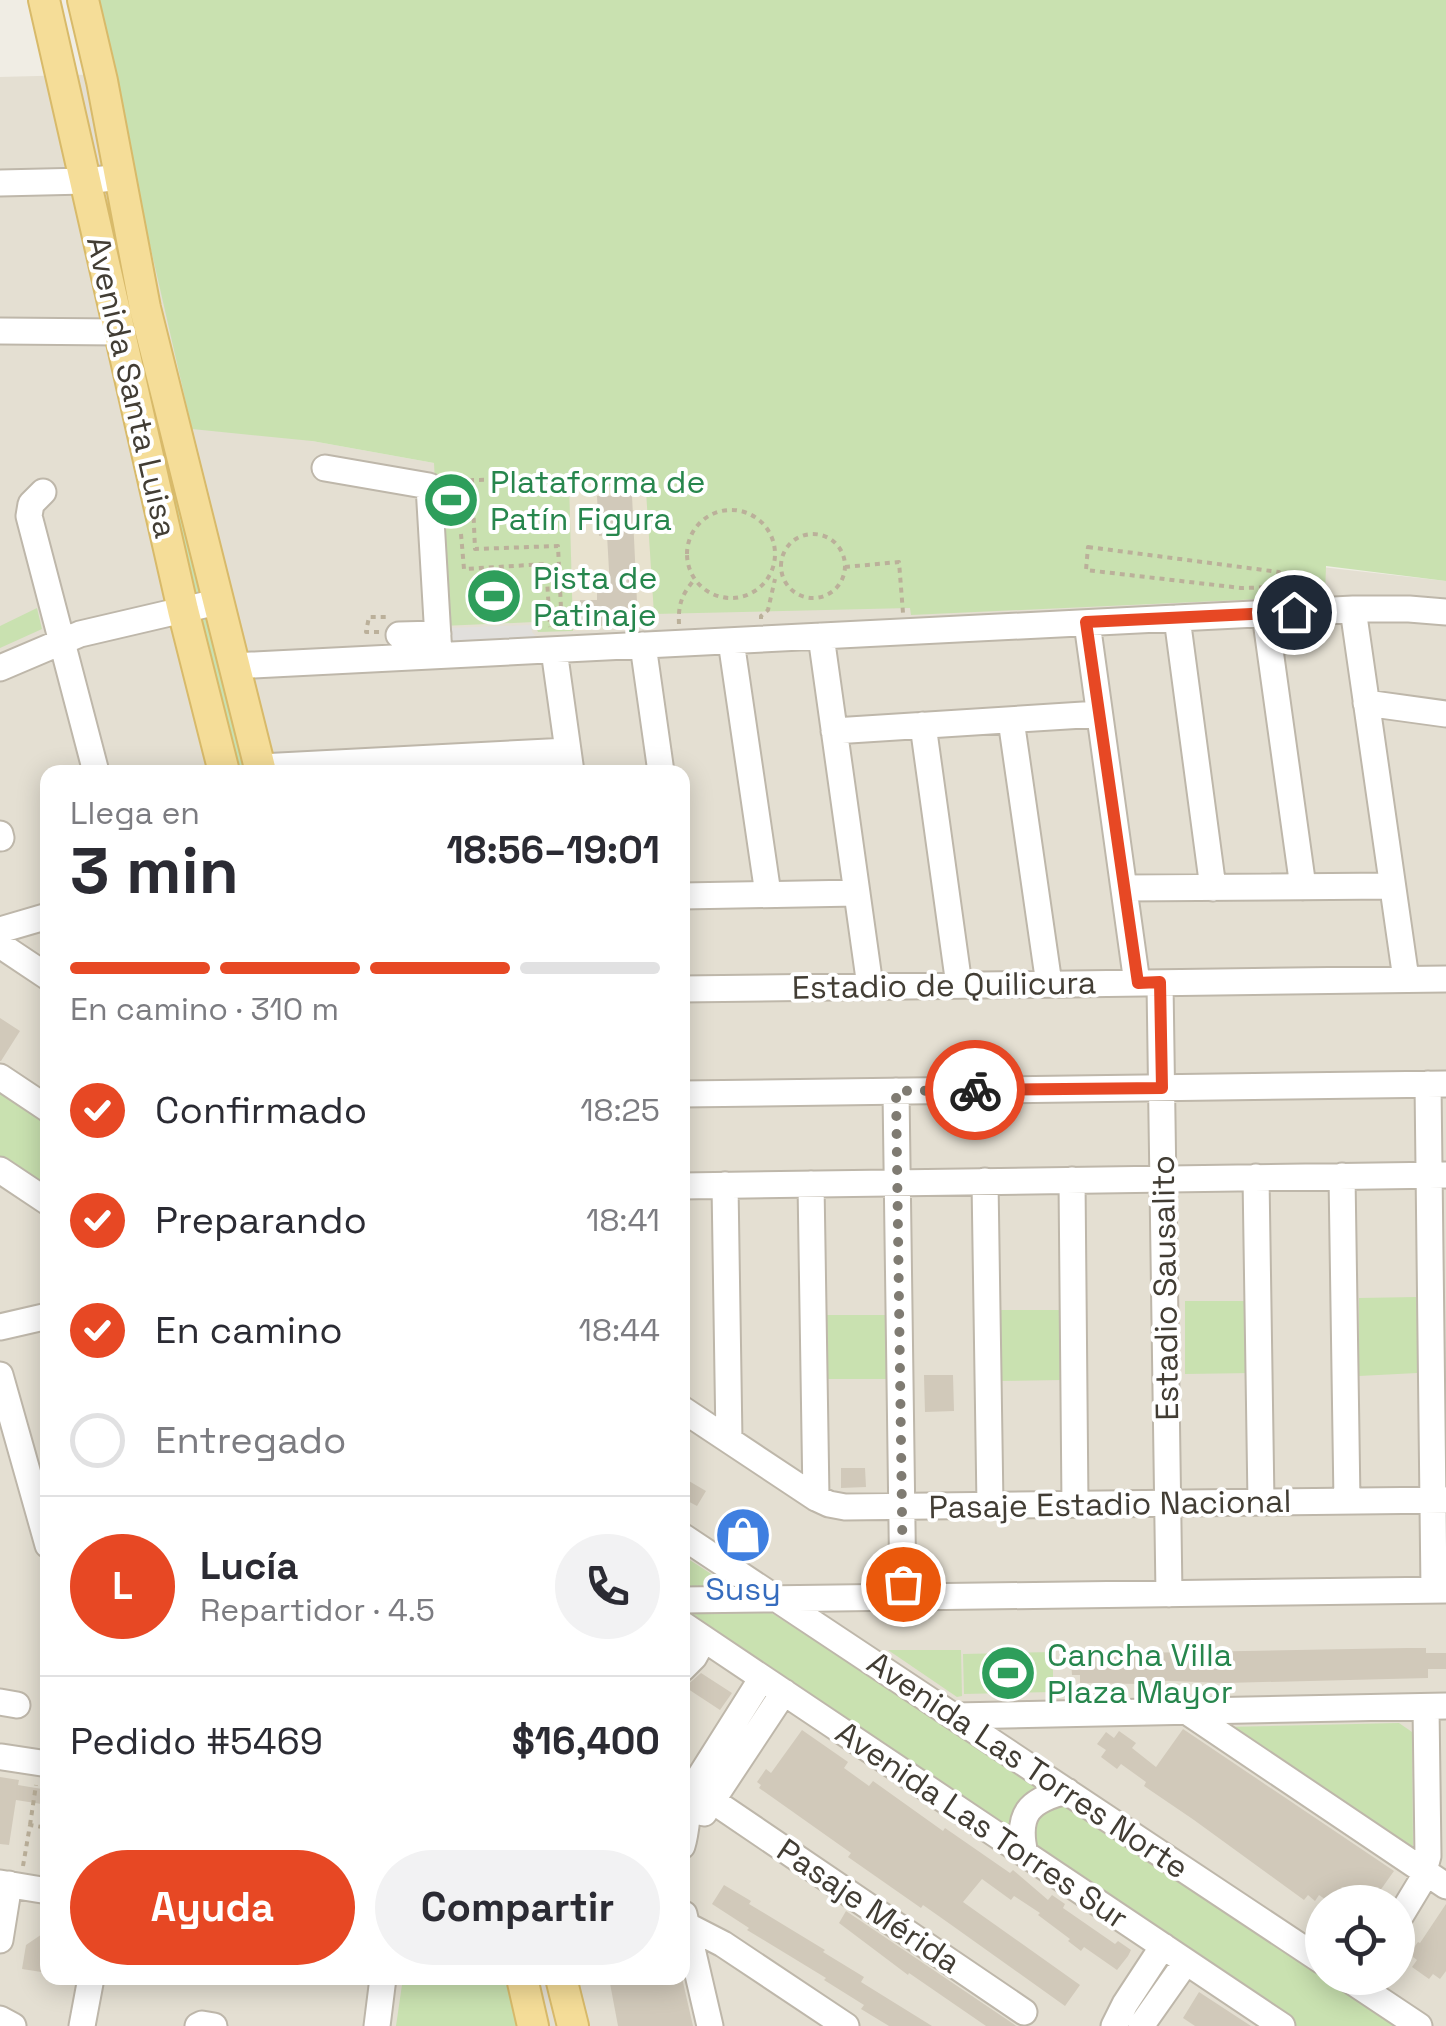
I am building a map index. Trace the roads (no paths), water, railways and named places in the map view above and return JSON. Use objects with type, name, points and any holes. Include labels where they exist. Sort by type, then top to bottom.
[{"type":"main road","name":"Avenida Santa Luisa","points":[[44,0],[183,610],[222,765]]},
{"type":"main road","name":"Avenida Santa Luisa","points":[[83,0],[145,308],[259,765]]},
{"type":"main road","points":[[524,1985],[533,2026]]},
{"type":"main road","points":[[563,1985],[573,2026]]},
{"type":"street","points":[[0,183],[120,177]]},
{"type":"street","points":[[0,331],[120,332]]},
{"type":"street","points":[[325,468],[430,486],[439,644]]},
{"type":"street","points":[[43,492],[31,504],[30,516],[94,765]]},
{"type":"street","points":[[0,668],[100,629],[217,602]]},
{"type":"street","points":[[233,666],[439,644],[643,645],[1352,609],[1446,612]]},
{"type":"street","points":[[1352,609],[1406,979]]},
{"type":"street","points":[[1264,614],[1303,887]]},
{"type":"street","points":[[1177,618],[1213,888]]},
{"type":"street","name":"Estadio Sausalito","points":[[1086,622],[1124,888],[1149,983],[1162,1088],[1169,1594]]},
{"type":"street","points":[[391,628],[439,644]]},
{"type":"street","points":[[821,636],[870,986]]},
{"type":"street","points":[[730,641],[768,894]]},
{"type":"street","points":[[451,765],[570,762],[556,643]]},
{"type":"street","points":[[643,645],[660,765]]},
{"type":"street","points":[[1366,703],[1446,714]]},
{"type":"street","points":[[834,730],[1100,714]]},
{"type":"street","points":[[1011,720],[1050,984]]},
{"type":"street","points":[[923,725],[959,985]]},
{"type":"street","points":[[1124,888],[1392,886]]},
{"type":"street","points":[[690,896],[857,893]]},
{"type":"street","points":[[0,930],[40,918]]},
{"type":"street","points":[[0,945],[40,972]]},
{"type":"street","name":"Estadio de Quilicura","points":[[690,989],[1446,979]]},
{"type":"street","points":[[0,1077],[40,1104]]},
{"type":"street","points":[[690,1094],[1437,1084],[1440,1590],[690,1600]]},
{"type":"street","points":[[896,1091],[903,1598]]},
{"type":"street","points":[[0,1170],[40,1197]]},
{"type":"street","points":[[690,1186],[1437,1175]]},
{"type":"street","points":[[1342,1176],[1346,1501]]},
{"type":"street","points":[[1256,1177],[1260,1502]]},
{"type":"street","points":[[1072,1180],[1075,1504]]},
{"type":"street","points":[[985,1181],[990,1506]]},
{"type":"street","points":[[811,1184],[816,1498]]},
{"type":"street","points":[[725,1185],[729,1440]]},
{"type":"street","points":[[6,1318],[40,1316]]},
{"type":"street","points":[[0,1375],[40,1517]]},
{"type":"street","name":"Pasaje Estadio Nacional","points":[[690,1414],[816,1498],[844,1507],[1439,1500]]},
{"type":"street","name":"Avenida Las Torres Norte","points":[[690,1541],[1305,1951]]},
{"type":"street","name":"Avenida Las Torres Sur","points":[[690,1629],[1282,2026]]},
{"type":"street","points":[[690,1659],[704,1638]]},
{"type":"street","points":[[690,1799],[762,1678]]},
{"type":"street","points":[[690,1832],[784,1692]]},
{"type":"street","points":[[954,1716],[1436,1707],[1429,1840],[1424,1872],[1415,1894]]},
{"type":"street","points":[[1186,1712],[1446,1886]]},
{"type":"street","points":[[2,1757],[38,1763]]},
{"type":"street","points":[[1024,1854],[1022,1823],[1028,1810],[1039,1800],[1066,1791]]},
{"type":"street","name":"Pasaje Mérida","points":[[713,1801],[1024,2012]]},
{"type":"street","points":[[0,1940],[9,1884],[40,1889]]},
{"type":"street","points":[[690,1920],[842,2025]]},
{"type":"street","points":[[690,1941],[710,2026]]},
{"type":"street","points":[[1126,2023],[1163,1946]]},
{"type":"street","points":[[1126,2023],[1186,1962]]},
{"type":"street","points":[[82,2026],[89,1985]]},
{"type":"street","points":[[376,2026],[382,1985]]},
{"type":"street","points":[[1376,1995],[1419,2026]]},
{"type":"street","points":[[0,2019],[12,2026]]},
{"type":"street","points":[[198,2026],[214,2026]]},
{"type":"place","name":"Plataforma de Patín Figura","points":[[451,500]]},
{"type":"place","name":"Pista de Patinaje","points":[[494,596]]},
{"type":"place","name":"Susy","points":[[743,1535]]},
{"type":"place","name":"Cancha Villa Plaza Mayor","points":[[1008,1673]]}]
